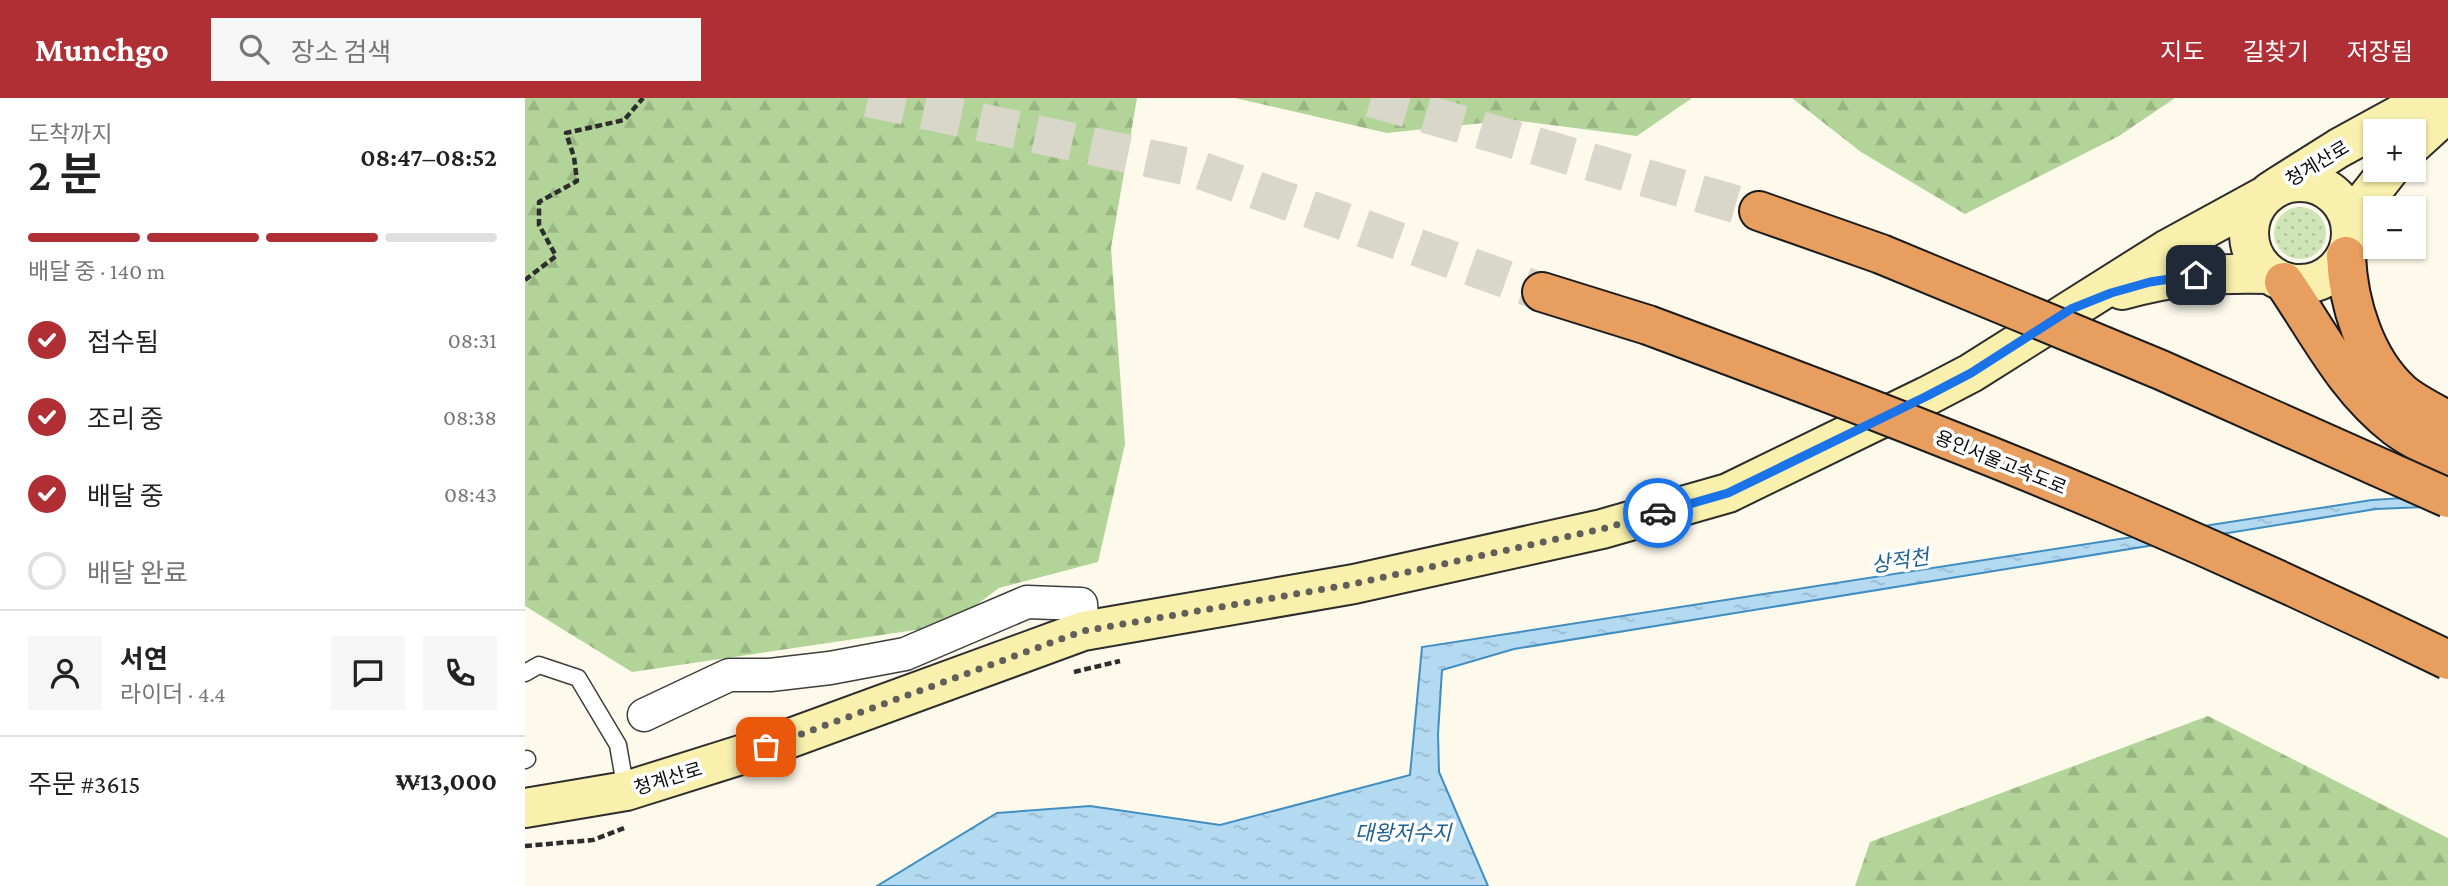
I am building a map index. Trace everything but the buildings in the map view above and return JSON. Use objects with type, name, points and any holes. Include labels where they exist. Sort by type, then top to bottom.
[{"type":"highway","points":[[1759,211],[1881,254],[2148,365],[2448,498]]},
{"type":"highway","points":[[2349,242],[2347,276],[2353,304],[2379,368],[2403,394],[2448,421]]},
{"type":"highway","points":[[2276,278],[2345,375],[2370,404],[2397,428],[2448,457]]},
{"type":"highway","name":"용인서울고속도로","points":[[1542,292],[1648,325],[1836,396],[2106,504],[2327,601],[2448,660]]},
{"type":"main road","name":"청계산로","points":[[525,808],[628,808],[766,747],[1083,631],[1367,581],[1602,529],[1728,493],[1971,373],[2166,250],[2430,98]]},
{"type":"main road","points":[[2426,132],[2448,112]]},
{"type":"main road","points":[[2349,242],[2347,212],[2338,198],[2325,188],[2309,182],[2293,182],[2270,192],[2253,211],[2248,228],[2249,245],[2256,261],[2276,278],[2308,284],[2320,281],[2339,266],[2349,242],[2367,198],[2380,182]]},
{"type":"main road","name":"청계산로","points":[[2071,309],[2111,293],[2180,277],[2213,273],[2276,278]]},
{"type":"street","points":[[644,715],[729,675],[770,675],[830,668],[905,654],[1027,602],[1081,604],[1083,631]]},
{"type":"lane","points":[[525,673],[539,665],[578,678],[618,745],[628,808]]},
{"type":"path","points":[[525,280],[556,256],[539,225],[539,202],[577,181],[574,157],[566,133],[624,120],[643,98]]},
{"type":"path","points":[[1063,675],[1128,659]]},
{"type":"path","points":[[525,846],[593,840],[628,808]]},
{"type":"green space","points":[[525,98],[1137,98],[1111,248],[1125,444],[1098,562],[999,588],[949,625],[632,672],[525,606]]},
{"type":"green space","points":[[1235,98],[1692,98],[1637,136],[1512,120],[1387,133]]},
{"type":"green space","points":[[1792,98],[2175,98],[2119,136],[1965,214],[1861,152]]},
{"type":"green space","points":[[2300,207],[2310,209],[2318,215],[2324,223],[2324,243],[2318,251],[2310,257],[2300,259],[2290,257],[2282,251],[2276,243],[2274,233],[2276,223],[2282,215],[2290,209]]},
{"type":"green space","points":[[2208,716],[2448,838],[2448,886],[1855,886],[1870,842]]},
{"type":"water","name":"대왕저수지","points":[[2448,495],[2448,506],[2376,509],[1514,649],[1442,670],[1438,734],[1439,772],[1488,886],[877,886],[997,813],[1090,806],[1220,825],[1410,775],[1422,647],[2372,500]]},
{"type":"tunnel","points":[[868,98],[1194,168],[1542,292]]},
{"type":"tunnel","points":[[1371,98],[1759,211]]},
{"type":"way so far","points":[[766,747],[1083,631],[1353,584],[1602,529],[1658,513]]},
{"type":"route","points":[[1658,513],[1728,493],[1927,396],[1971,373],[2071,309],[2111,293],[2150,282],[2196,275]]},
{"type":"water label","name":"상적천","points":[[1900,561]]}]
